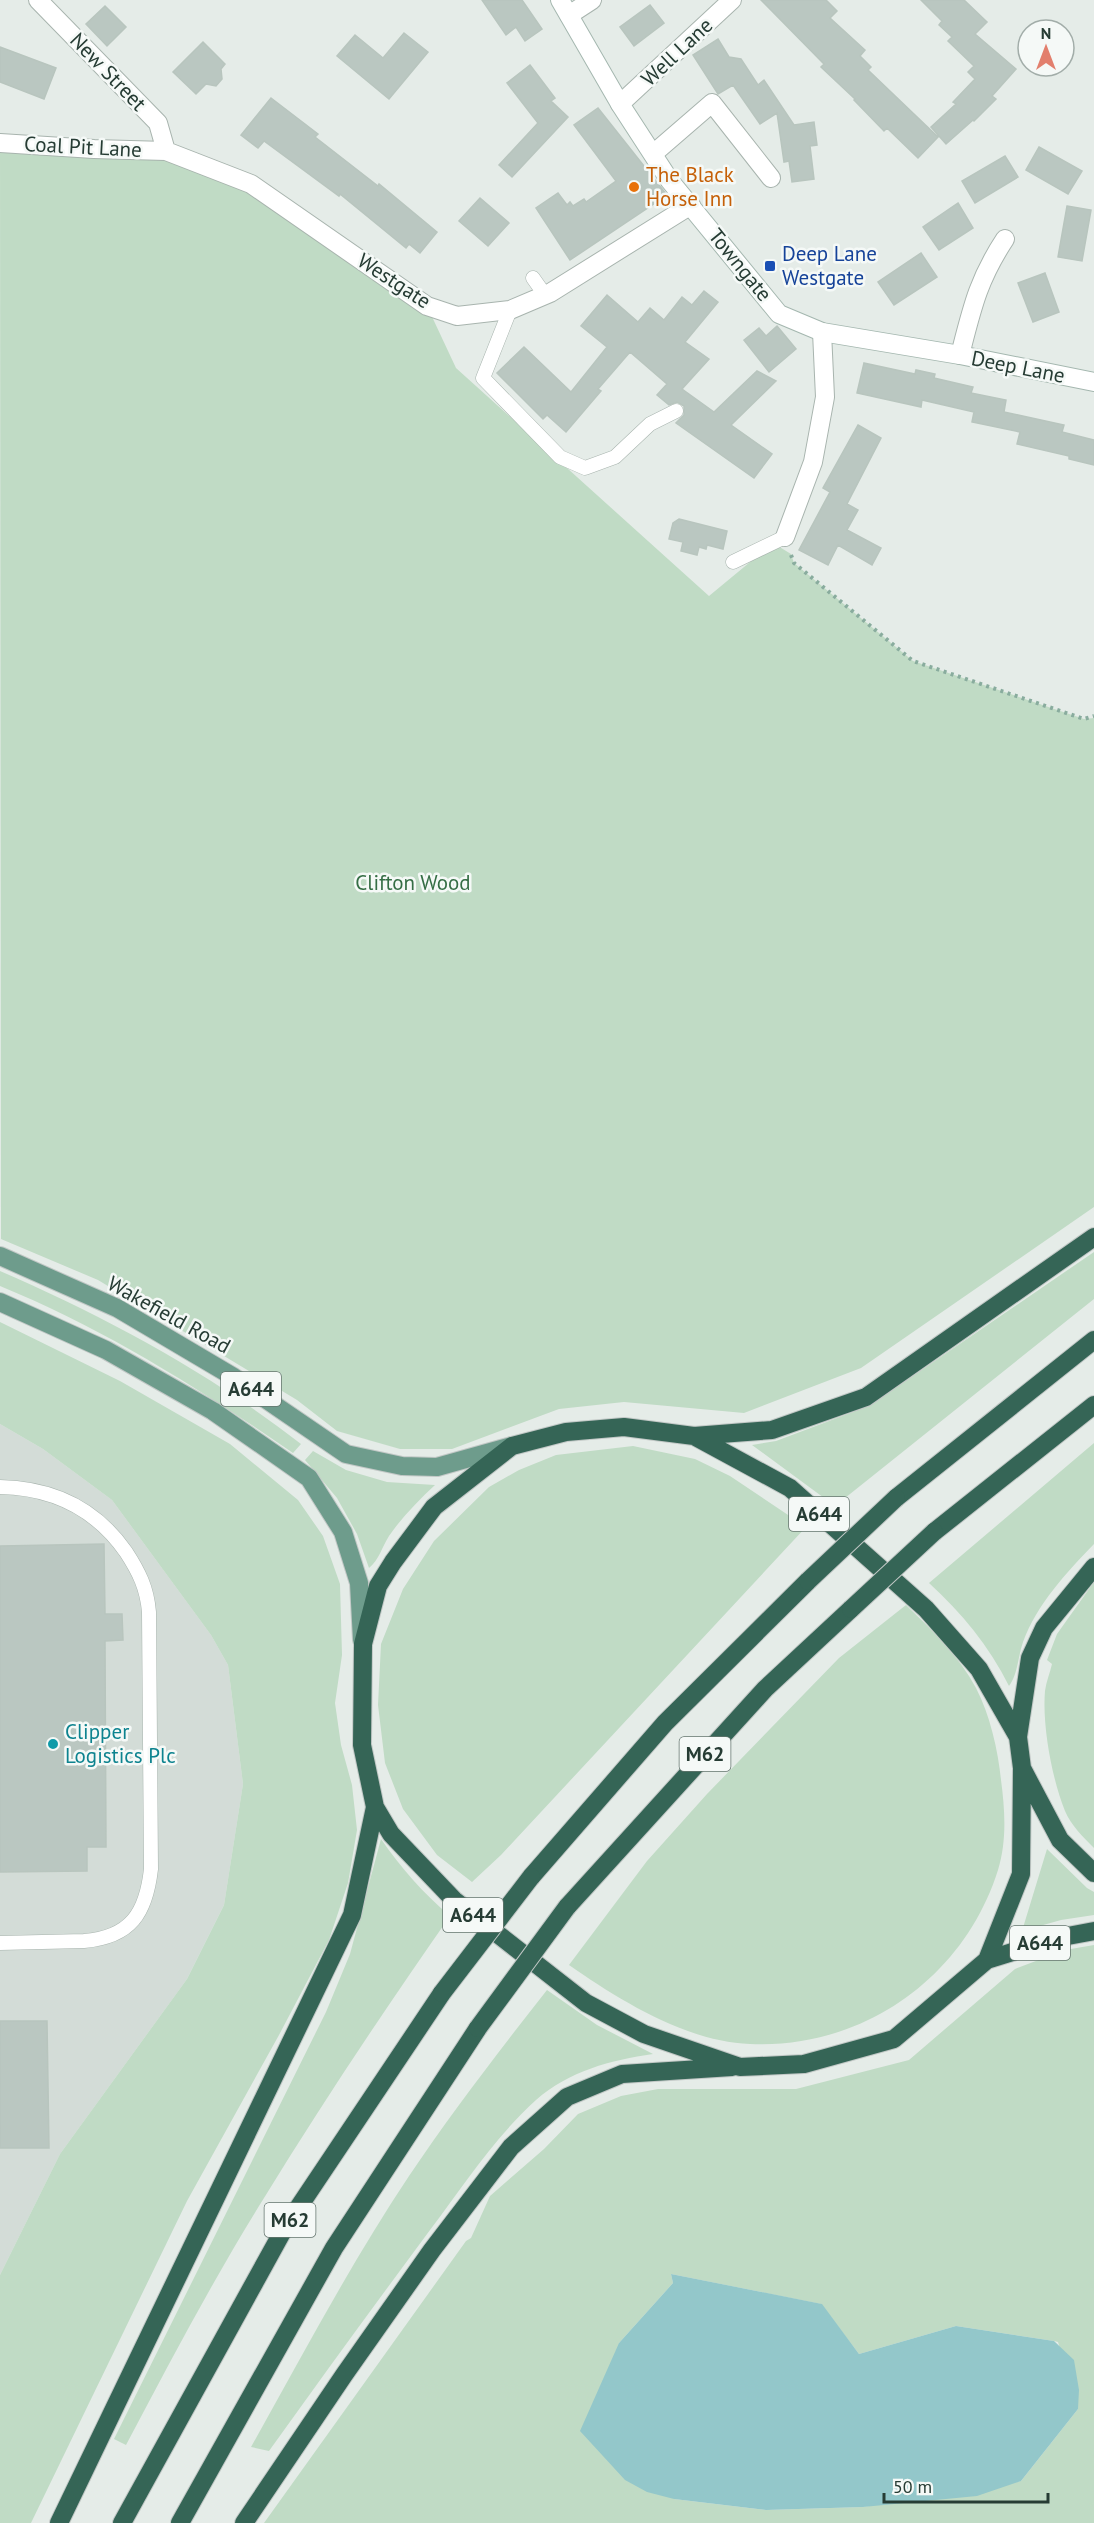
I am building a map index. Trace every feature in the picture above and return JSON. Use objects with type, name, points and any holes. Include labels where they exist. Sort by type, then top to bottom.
[{"type":"highway","points":[[694,1436],[772,1430],[866,1397],[1094,1237]]},
{"type":"highway","name":"M62","points":[[122,2523],[284,2229],[442,1993],[531,1877],[665,1723],[808,1581],[896,1498],[1094,1340]]},
{"type":"highway","name":"M62","points":[[180,2523],[334,2248],[478,2028],[567,1907],[765,1689],[934,1532],[1094,1405]]},
{"type":"highway","name":"A644","points":[[987,1960],[1021,1874],[1022,1768],[1018,1737],[979,1669],[926,1610],[790,1488],[694,1436],[624,1428],[566,1432],[512,1446],[434,1507],[378,1586],[363,1644],[362,1745],[375,1807],[391,1834],[454,1900],[586,2004],[644,2034],[740,2067],[804,2064],[894,2039],[987,1960],[1056,1938],[1094,1931]]},
{"type":"highway","points":[[1018,1737],[1030,1658],[1044,1628],[1094,1567]]},
{"type":"highway","name":"A644","points":[[1022,1768],[1059,1840],[1094,1873]]},
{"type":"highway","points":[[59,2523],[352,1915],[375,1807]]},
{"type":"highway","points":[[248,2516],[425,2259],[511,2146],[567,2097],[622,2074],[740,2067]]},
{"type":"main road","name":"Wakefield Road","points":[[0,1256],[117,1308],[232,1376],[346,1454],[402,1466],[438,1467],[512,1446]]},
{"type":"main road","name":"A644","points":[[0,1302],[106,1350],[203,1405],[309,1478],[343,1532],[359,1583],[363,1644]]},
{"type":"street","name":"New Street","points":[[38,0],[158,123],[166,151]]},
{"type":"street","points":[[565,7],[592,0]]},
{"type":"street","name":"Well Lane","points":[[620,104],[732,0]]},
{"type":"street","name":"Towngate","points":[[565,7],[620,104],[670,181],[779,314],[822,332],[960,355]]},
{"type":"street","points":[[653,154],[712,103],[771,178]]},
{"type":"street","name":"Coal Pit Lane","points":[[0,143],[166,151]]},
{"type":"street","name":"Westgate","points":[[166,151],[251,184],[427,306],[457,316],[510,310],[545,295],[691,205]]},
{"type":"street","name":"Deep Lane","points":[[1005,239],[976,291],[960,355],[1094,382]]},
{"type":"street","points":[[785,537],[813,462],[825,398],[822,332]]},
{"type":"lane","points":[[533,278],[545,295]]},
{"type":"lane","points":[[510,310],[483,378],[560,457],[585,468],[615,457],[650,424],[676,411]]},
{"type":"lane","points":[[733,562],[785,537]]},
{"type":"lane","points":[[0,1487],[39,1492],[87,1511],[114,1535],[140,1573],[148,1597],[149,1612],[151,1858],[148,1891],[143,1908],[133,1921],[116,1934],[97,1940],[0,1943]]},
{"type":"path","points":[[785,537],[794,563],[913,661],[1084,718],[1094,716]]},
{"type":"shaded area","points":[[0,1424],[43,1449],[112,1500],[211,1635],[228,1665],[243,1784],[224,1905],[187,1979],[60,2154],[0,2275]]},
{"type":"green space","name":"Clifton Wood","points":[[0,143],[166,151],[251,184],[427,306],[456,368],[709,596],[773,543],[791,554],[794,563],[913,661],[1084,719],[1094,718],[1094,1207],[861,1368],[744,1413],[624,1402],[559,1409],[452,1449],[400,1449],[337,1431],[297,1400],[98,1280],[1,1239]]},
{"type":"green space","points":[[1094,1252],[1094,1299],[835,1506],[752,1445],[776,1441],[853,1412],[891,1391]]},
{"type":"green space","points":[[0,1271],[79,1307],[156,1348],[230,1393],[301,1444],[293,1453],[223,1406],[151,1362],[77,1321],[0,1286]]},
{"type":"green space","points":[[0,1322],[120,1381],[230,1444],[298,1500],[323,1536],[340,1584],[342,1655],[335,1703],[341,1745],[352,1785],[357,1830],[348,1883],[329,1940],[187,2201],[31,2523],[0,2523],[0,2275],[60,2154],[187,1979],[224,1905],[243,1784],[228,1665],[211,1635],[112,1500],[43,1449],[0,1424]]},
{"type":"green space","points":[[1094,1443],[1094,1544],[1063,1578],[1036,1615],[1023,1642],[1016,1670],[1009,1686],[993,1657],[974,1631],[929,1583]]},
{"type":"green space","points":[[633,1446],[695,1459],[730,1476],[806,1527],[501,1855],[472,1882],[437,1855],[403,1809],[385,1763],[378,1705],[381,1644],[403,1589],[434,1541],[489,1487],[519,1470],[556,1455]]},
{"type":"green space","points":[[313,1451],[346,1470],[387,1482],[435,1485],[399,1522],[369,1568],[357,1534],[337,1498],[305,1460]]},
{"type":"green space","points":[[1094,1582],[1094,1848],[1071,1821],[1060,1798],[1049,1752],[1044,1705],[1052,1664],[1047,1660],[1057,1634]]},
{"type":"green space","points":[[906,1605],[953,1654],[976,1688],[993,1733],[1000,1769],[1003,1803],[1004,1837],[998,1870],[982,1909],[961,1943],[934,1974],[904,1999],[869,2020],[832,2034],[792,2042],[750,2044],[702,2036],[655,2017],[610,1992],[569,1965],[647,1861],[707,1794],[839,1658]]},
{"type":"green space","points":[[381,1839],[413,1880],[450,1916],[355,2056],[264,2198],[210,2289],[126,2445],[114,2439],[326,2012],[350,1954]]},
{"type":"green space","points":[[1047,1849],[1094,1892],[1094,1915],[1061,1920],[1022,1931]]},
{"type":"green space","points":[[1094,1945],[1094,2523],[264,2523],[466,2241],[471,2238],[490,2196],[544,2149],[578,2114],[621,2096],[658,2089],[796,2089],[909,2060],[1015,1969],[1065,1950]],"holes":[[[671,2274],[821,2304],[859,2354],[956,2326],[1058,2342],[1078,2409],[1021,2481],[863,2507],[766,2510],[674,2499],[619,2343],[673,2283]]]},
{"type":"green space","points":[[547,1990],[597,2025],[653,2054],[606,2064],[576,2074],[549,2090],[521,2114],[467,2179],[269,2451],[251,2447],[327,2310],[388,2209],[459,2105]]},
{"type":"water","points":[[671,2274],[822,2304],[859,2354],[956,2326],[1054,2341],[1074,2360],[1079,2390],[1078,2409],[1021,2481],[977,2496],[863,2507],[766,2510],[674,2499],[647,2492],[625,2480],[580,2431],[619,2343],[673,2283]]},
{"type":"building","points":[[482,0],[522,0],[542,29],[525,41],[516,27],[506,35]]},
{"type":"building","points":[[761,0],[826,0],[837,11],[830,18],[865,50],[860,56],[871,67],[868,70],[938,137],[918,158],[887,128],[884,131],[821,67],[824,64]]},
{"type":"building","points":[[921,0],[964,0],[987,22],[975,34],[1016,69],[992,96],[996,99],[946,144],[931,127],[956,104],[953,102],[975,79],[968,72],[974,66],[948,41],[952,37],[939,25],[942,21]]},
{"type":"building","points":[[650,5],[664,23],[634,46],[620,27]]},
{"type":"building","points":[[105,6],[126,27],[107,46],[86,24]]},
{"type":"building","points":[[404,33],[428,52],[389,99],[337,56],[355,35],[383,58]]},
{"type":"building","points":[[718,39],[729,57],[741,59],[758,85],[764,80],[794,125],[814,122],[817,145],[810,146],[814,179],[792,182],[789,161],[784,162],[777,113],[760,124],[733,85],[718,94],[693,55]]},
{"type":"building","points":[[203,42],[225,64],[221,69],[222,79],[216,86],[206,84],[196,94],[173,72]]},
{"type":"building","points":[[0,47],[56,68],[44,99],[0,82]]},
{"type":"building","points":[[530,65],[555,98],[551,101],[568,117],[512,177],[499,165],[538,123],[507,83]]},
{"type":"building","points":[[271,98],[318,134],[315,137],[378,186],[379,184],[437,232],[420,253],[409,244],[406,248],[340,194],[339,196],[264,141],[258,148],[241,135]]},
{"type":"building","name":"The Black Horse Inn","points":[[598,108],[667,195],[570,260],[536,208],[558,193],[567,205],[570,202],[573,206],[584,199],[586,202],[616,181],[574,125]]},
{"type":"building","points":[[1039,147],[1082,171],[1068,194],[1026,170]]},
{"type":"building","points":[[1005,156],[1018,177],[975,203],[962,181]]},
{"type":"building","points":[[480,198],[509,223],[488,246],[459,221]]},
{"type":"building","points":[[958,203],[973,228],[939,250],[923,227]]},
{"type":"building","points":[[1067,206],[1091,210],[1082,261],[1058,257]]},
{"type":"building","points":[[921,253],[937,277],[894,305],[878,282]]},
{"type":"building","points":[[1045,273],[1059,312],[1033,322],[1018,283]]},
{"type":"building","points":[[704,291],[718,302],[685,342],[709,359],[682,389],[714,412],[757,371],[776,381],[731,425],[772,454],[754,478],[676,423],[684,415],[684,406],[677,402],[669,405],[657,395],[667,384],[630,352],[598,389],[601,391],[566,432],[547,415],[543,419],[497,373],[524,347],[571,392],[607,347],[581,326],[607,295],[638,322],[650,308],[664,320],[682,297],[692,305]]},
{"type":"building","points":[[777,326],[796,349],[769,372],[744,340],[759,328],[766,336]]},
{"type":"building","points":[[864,363],[915,374],[916,370],[935,374],[934,378],[973,387],[971,393],[1006,400],[1004,412],[1064,425],[1062,432],[1094,440],[1094,465],[1069,459],[1069,456],[1017,444],[1020,432],[972,422],[974,412],[922,400],[921,407],[857,393]]},
{"type":"building","points":[[858,425],[881,438],[847,504],[858,510],[847,530],[881,548],[872,565],[838,545],[828,565],[799,550],[830,492],[823,488]]},
{"type":"building","points":[[679,519],[727,531],[723,549],[707,545],[706,549],[699,547],[697,555],[681,551],[683,542],[669,539],[673,523]]},
{"type":"building","name":"Clipper Logistics Plc","points":[[104,1544],[105,1614],[122,1614],[123,1640],[105,1641],[106,1847],[87,1847],[87,1871],[0,1872],[0,1546]]},
{"type":"building","points":[[0,2021],[47,2021],[49,2148],[0,2148]]},
{"type":"place","name":"The Black Horse Inn","points":[[634,187]]},
{"type":"place","name":"Deep Lane Westgate","points":[[770,266]]},
{"type":"place","name":"Clipper Logistics Plc","points":[[53,1744]]}]
